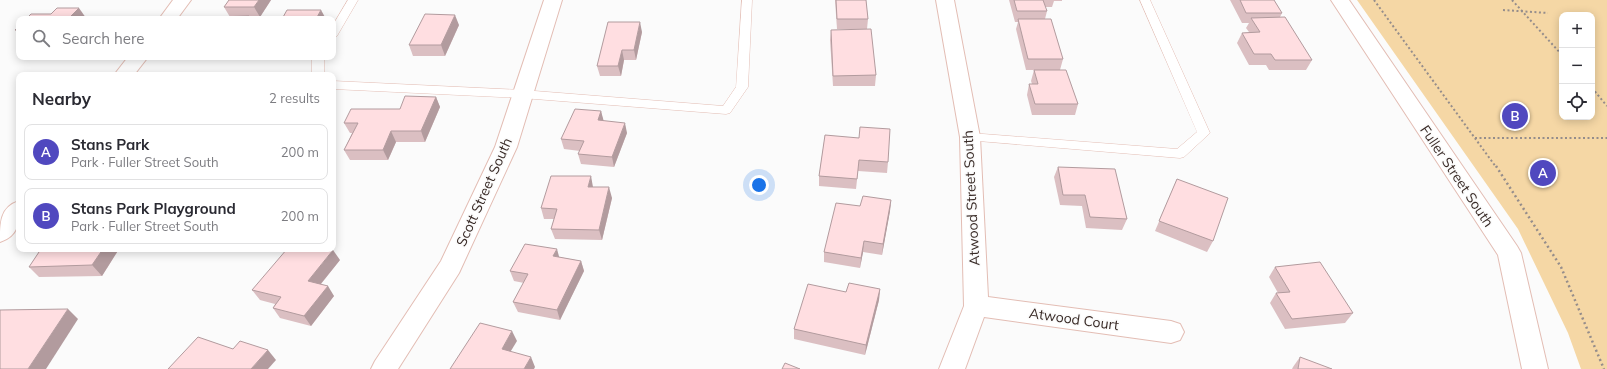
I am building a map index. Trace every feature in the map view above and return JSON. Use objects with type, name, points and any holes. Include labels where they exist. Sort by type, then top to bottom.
[{"type":"street","points":[[170,16],[182,0]]},
{"type":"street","name":"Scott Street South","points":[[384,369],[452,266],[506,146],[553,0]]},
{"type":"street","name":"Atwood Street South","points":[[945,0],[970,137],[976,306],[952,369]]},
{"type":"street","name":"Fuller Street South","points":[[1340,0],[1509,253],[1535,369]]},
{"type":"street","points":[[126,72],[136,60]]},
{"type":"street","points":[[0,233],[16,213]]},
{"type":"street","name":"Atwood Court","points":[[976,306],[1172,332]]},
{"type":"lane","points":[[336,29],[353,0]]},
{"type":"lane","points":[[336,85],[522,94],[726,110],[742,87],[747,0]]},
{"type":"lane","points":[[970,137],[1180,154],[1204,133],[1145,0]]},
{"type":"lane","points":[[318,60],[318,72]]},
{"type":"path","points":[[1374,0],[1492,162],[1561,267],[1604,369]]},
{"type":"path","points":[[1512,0],[1559,52]]},
{"type":"path","points":[[1503,10],[1548,13]]},
{"type":"path","points":[[1595,92],[1607,106]]},
{"type":"path","points":[[1475,138],[1607,138]]},
{"type":"shaded area","points":[[1357,0],[1607,0],[1607,369],[1581,369],[1568,333],[1518,229]]},
{"type":"building","points":[[229,0],[259,0],[254,7],[224,7]]},
{"type":"building","points":[[836,0],[866,0],[868,19],[837,19]]},
{"type":"building","points":[[1014,0],[1043,0],[1047,11],[1017,11]]},
{"type":"building","points":[[1240,0],[1274,0],[1282,13],[1246,13]]},
{"type":"building","points":[[57,8],[79,8],[71,16],[29,16],[31,14],[51,14]]},
{"type":"building","points":[[287,10],[321,10],[318,16],[284,16]]},
{"type":"building","points":[[425,14],[455,15],[441,45],[409,45]]},
{"type":"building","points":[[1285,17],[1312,60],[1275,60],[1271,54],[1254,54],[1242,33],[1260,32],[1251,18]]},
{"type":"building","points":[[1018,19],[1051,19],[1063,59],[1028,59]]},
{"type":"building","points":[[608,22],[640,22],[634,50],[622,50],[618,66],[597,66]]},
{"type":"building","points":[[871,29],[876,75],[833,76],[831,30]]},
{"type":"building","points":[[1034,70],[1066,70],[1078,104],[1035,104],[1029,84],[1038,84]]},
{"type":"building","points":[[405,96],[436,97],[421,131],[391,131],[383,150],[344,150],[358,123],[344,123],[351,109],[400,109]]},
{"type":"building","points":[[575,109],[601,111],[598,120],[625,123],[612,157],[578,154],[584,141],[561,139]]},
{"type":"building","points":[[860,127],[890,129],[888,162],[859,160],[857,179],[819,176],[825,135],[859,138]]},
{"type":"building","points":[[1058,167],[1115,169],[1127,219],[1090,217],[1085,195],[1063,195]]},
{"type":"building","points":[[551,176],[591,176],[588,187],[609,187],[599,230],[551,229],[557,209],[541,208]]},
{"type":"building","points":[[1177,179],[1228,198],[1213,241],[1159,221]]},
{"type":"building","points":[[863,196],[891,200],[883,244],[864,241],[861,258],[824,252],[836,203],[860,206]]},
{"type":"building","points":[[525,244],[557,249],[553,256],[581,261],[557,310],[513,302],[528,274],[510,271]]},
{"type":"building","points":[[39,252],[101,252],[92,265],[29,267]]},
{"type":"building","points":[[284,252],[331,252],[308,281],[328,286],[304,316],[273,308],[281,297],[252,290]]},
{"type":"building","points":[[1320,262],[1353,313],[1292,319],[1276,293],[1290,292],[1275,267]]},
{"type":"building","points":[[849,283],[880,289],[866,345],[794,329],[808,284],[846,292]]},
{"type":"building","points":[[68,309],[28,369],[0,369],[0,310]]},
{"type":"building","points":[[480,323],[512,331],[502,349],[531,357],[524,369],[450,369]]},
{"type":"building","points":[[198,337],[233,349],[240,341],[268,350],[251,369],[168,369]]},
{"type":"building","points":[[1300,357],[1332,369],[1298,369]]},
{"type":"building","points":[[785,363],[800,369],[782,369]]},
{"type":"place","name":"Stans Park Playground","points":[[1515,116]]},
{"type":"place","name":"Stans Park","points":[[1543,173]]}]
